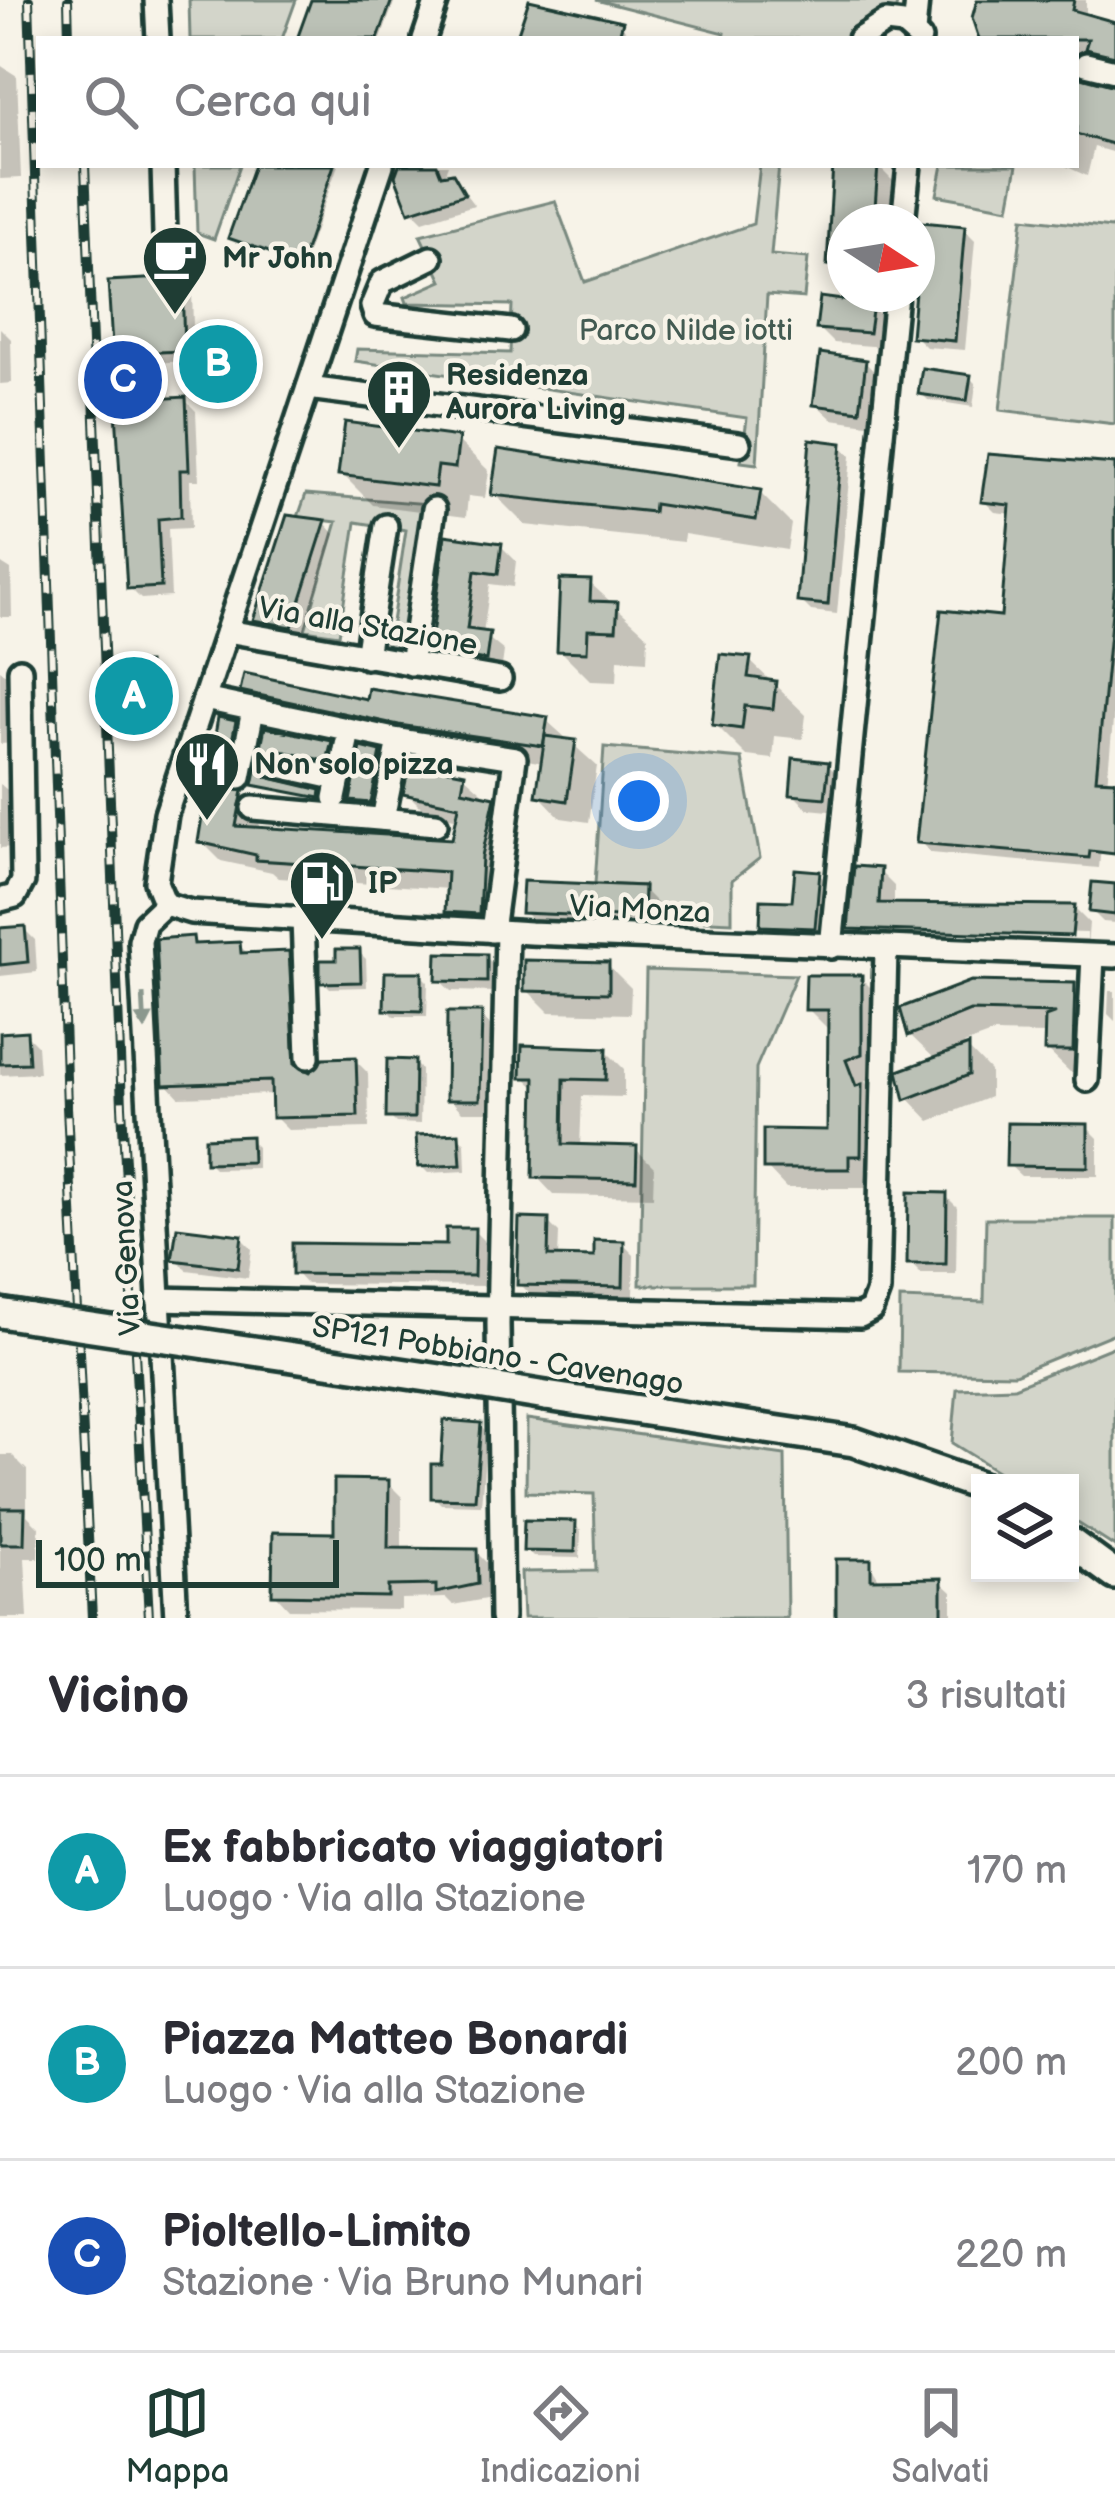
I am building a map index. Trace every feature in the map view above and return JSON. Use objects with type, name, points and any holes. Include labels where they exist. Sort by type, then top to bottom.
[{"type":"main road","name":"SP121 Pobbiano - Cavenago","points":[[0,1313],[854,1442],[925,1462],[971,1482]]},
{"type":"main road","points":[[1079,1550],[1112,1575]]},
{"type":"street","points":[[156,0],[158,36]]},
{"type":"street","points":[[425,36],[437,0]]},
{"type":"street","points":[[864,36],[886,22],[917,35],[917,0]]},
{"type":"street","points":[[1086,64],[1115,71]]},
{"type":"street","points":[[163,168],[165,234]]},
{"type":"street","name":"Via alla Stazione","points":[[165,904],[156,882],[159,842],[381,168]]},
{"type":"street","points":[[905,204],[909,168]]},
{"type":"street","points":[[431,258],[387,277],[372,306],[375,316],[387,321],[512,330]]},
{"type":"street","points":[[339,295],[372,306]]},
{"type":"street","points":[[831,947],[894,312]]},
{"type":"street","points":[[308,388],[739,444]]},
{"type":"street","points":[[412,664],[434,509]]},
{"type":"street","points":[[366,656],[386,526]]},
{"type":"street","name":"Via alla Stazione","points":[[227,631],[500,679]]},
{"type":"street","points":[[0,900],[16,896],[23,873],[20,670]]},
{"type":"street","points":[[204,699],[355,732],[515,758],[499,931],[502,1618]]},
{"type":"street","points":[[239,778],[254,710]]},
{"type":"street","points":[[275,765],[337,789],[355,732]]},
{"type":"street","points":[[383,819],[399,740]]},
{"type":"street","points":[[253,808],[436,824]]},
{"type":"street","name":"Via Monza","points":[[165,904],[191,912],[499,931],[1104,956]]},
{"type":"street","name":"Via Genova","points":[[165,904],[145,923],[140,941],[176,1618]]},
{"type":"street","points":[[303,919],[308,1057]]},
{"type":"street","points":[[158,1299],[860,1316],[871,1310],[878,1291],[886,950]]},
{"type":"street","points":[[1087,1080],[1104,956]]},
{"type":"green space","points":[[189,0],[296,0],[283,36],[190,36]]},
{"type":"green space","points":[[596,0],[898,0],[895,12],[869,16],[850,36],[725,33]]},
{"type":"green space","points":[[195,168],[239,168],[214,239],[197,233]]},
{"type":"green space","name":"Parco Nilde iotti","points":[[760,168],[779,168],[771,255],[808,258],[804,298],[767,295],[757,464],[741,462],[747,418],[355,361],[357,349],[510,353],[512,305],[407,303],[405,297],[442,281],[420,235],[555,201],[585,282],[753,224]]},
{"type":"green space","points":[[942,168],[1016,168],[1009,208],[937,195]]},
{"type":"green space","points":[[1023,218],[1111,228],[1115,224],[1115,424],[1000,410]]},
{"type":"green space","points":[[306,494],[430,504],[409,645],[389,642],[406,530],[356,522],[339,635],[305,630],[337,522],[298,517]]},
{"type":"green space","points":[[604,747],[742,759],[760,858],[732,880],[732,922],[643,918],[644,886],[595,884]]},
{"type":"green space","points":[[646,970],[796,975],[756,1068],[753,1285],[640,1285]]},
{"type":"green space","points":[[986,1218],[1115,1218],[1115,1333],[1015,1374],[899,1372],[900,1299],[984,1302]]},
{"type":"green space","points":[[1115,1346],[1115,1547],[1079,1524],[1079,1474],[1002,1474],[952,1443],[957,1389],[1014,1387]]},
{"type":"green space","points":[[527,1419],[785,1455],[787,1618],[523,1618],[521,1572],[596,1571],[594,1494],[526,1492]]},
{"type":"building","points":[[311,0],[392,0],[379,36],[298,36]]},
{"type":"building","points":[[529,0],[623,21],[619,36],[518,33]]},
{"type":"building","points":[[977,0],[1074,0],[1072,10],[1115,22],[1115,56],[1085,49],[1088,39],[1079,36],[978,36],[972,18]]},
{"type":"building","points":[[1079,76],[1115,86],[1115,145],[1079,135]]},
{"type":"building","points":[[253,168],[333,168],[301,263],[228,238]]},
{"type":"building","points":[[398,168],[438,168],[441,175],[453,173],[465,194],[409,212],[395,176]]},
{"type":"building","points":[[833,168],[878,168],[875,204],[831,204]]},
{"type":"building","points":[[935,223],[965,226],[955,341],[911,337],[913,312],[935,312]]},
{"type":"building","points":[[182,277],[184,351],[134,353],[136,400],[186,397],[189,470],[180,470],[181,517],[158,519],[161,587],[127,589],[108,281]]},
{"type":"building","points":[[820,297],[827,298],[827,312],[872,312],[869,333],[816,329]]},
{"type":"building","points":[[820,353],[866,360],[860,411],[813,405]]},
{"type":"building","points":[[922,368],[971,375],[967,401],[918,394]]},
{"type":"building","name":"Residenza Aurora Living","points":[[345,422],[459,437],[455,468],[438,466],[435,487],[338,475]]},
{"type":"building","points":[[810,439],[842,443],[828,605],[797,602]]},
{"type":"building","points":[[498,449],[761,490],[756,520],[654,504],[653,512],[491,495]]},
{"type":"building","points":[[988,454],[1115,464],[1115,580],[1096,779],[1115,780],[1115,854],[1090,851],[1089,858],[916,843],[941,610],[1001,616],[1010,505],[981,502]]},
{"type":"building","points":[[287,515],[326,520],[292,627],[253,620]]},
{"type":"building","points":[[445,535],[502,543],[498,574],[475,571],[467,629],[490,632],[486,660],[430,651]]},
{"type":"building","points":[[560,579],[591,580],[590,601],[618,602],[616,630],[588,629],[587,652],[557,651]]},
{"type":"building","points":[[720,654],[751,657],[748,677],[776,681],[773,709],[745,706],[742,729],[712,725]]},
{"type":"building","points":[[117,663],[148,663],[149,728],[121,729]]},
{"type":"building","points":[[244,673],[366,699],[368,688],[548,717],[543,746],[399,725],[240,691]]},
{"type":"building","points":[[218,717],[236,721],[225,775],[229,787],[243,791],[236,826],[452,839],[459,806],[403,794],[410,762],[465,773],[462,790],[495,797],[482,856],[479,914],[445,912],[447,872],[256,860],[256,855],[198,842]]},
{"type":"building","points":[[265,727],[332,741],[327,761],[277,750],[265,754],[260,763],[266,777],[321,790],[320,798],[253,785]]},
{"type":"building","points":[[545,736],[576,740],[567,801],[536,796]]},
{"type":"building","points":[[361,747],[381,752],[371,803],[350,801]]},
{"type":"building","points":[[793,758],[829,762],[825,798],[790,795]]},
{"type":"building","points":[[854,866],[881,868],[879,903],[1075,905],[1072,936],[848,929]]},
{"type":"building","points":[[795,869],[820,871],[815,928],[760,926],[761,900],[792,901]]},
{"type":"building","points":[[523,881],[644,886],[643,918],[521,913]]},
{"type":"building","points":[[1092,882],[1115,884],[1115,915],[1089,912]]},
{"type":"building","points":[[25,926],[28,962],[0,965],[0,928]]},
{"type":"building","points":[[193,936],[194,944],[240,942],[241,953],[289,951],[295,1064],[310,1072],[323,1058],[356,1057],[358,1116],[272,1118],[271,1081],[163,1085],[156,939]]},
{"type":"building","points":[[336,949],[360,949],[361,982],[320,983],[320,960],[336,960]]},
{"type":"building","points":[[437,953],[487,954],[487,982],[436,981]]},
{"type":"building","points":[[524,960],[609,962],[609,993],[524,991]]},
{"type":"building","points":[[385,972],[422,972],[422,1011],[384,1010]]},
{"type":"building","points":[[806,975],[862,975],[862,1054],[846,1060],[856,1086],[862,1084],[861,1156],[849,1156],[849,1169],[763,1169],[763,1129],[827,1130],[828,1010],[805,1010]]},
{"type":"building","points":[[971,981],[1075,983],[1073,1051],[1044,1051],[1045,1017],[1056,1013],[970,1011],[908,1036],[900,1008]]},
{"type":"building","points":[[447,1012],[482,1012],[480,1100],[446,1100]]},
{"type":"building","points":[[27,1031],[29,1063],[0,1064],[0,1033]]},
{"type":"building","points":[[522,1045],[607,1048],[606,1080],[564,1079],[563,1144],[637,1146],[636,1180],[533,1178],[535,1078],[521,1078]]},
{"type":"building","points":[[969,1045],[969,1075],[905,1100],[898,1071]]},
{"type":"building","points":[[387,1059],[415,1060],[414,1118],[386,1118]]},
{"type":"building","points":[[1007,1123],[1088,1124],[1088,1167],[1006,1166]]},
{"type":"building","points":[[459,1133],[461,1165],[418,1167],[416,1135]]},
{"type":"building","points":[[251,1136],[252,1162],[205,1163],[205,1138]]},
{"type":"building","points":[[908,1192],[947,1193],[946,1264],[907,1264]]},
{"type":"building","points":[[519,1218],[549,1219],[548,1256],[594,1257],[594,1240],[624,1241],[623,1287],[517,1285]]},
{"type":"building","points":[[177,1227],[242,1235],[238,1268],[172,1260]]},
{"type":"building","points":[[446,1228],[475,1228],[474,1276],[292,1274],[292,1243],[446,1245]]},
{"type":"building","points":[[444,1420],[481,1423],[475,1499],[431,1498],[431,1464],[441,1464]]},
{"type":"building","points":[[334,1479],[389,1480],[388,1548],[477,1549],[478,1584],[436,1593],[436,1585],[388,1586],[388,1597],[272,1595],[273,1532],[334,1533]]},
{"type":"building","points":[[0,1508],[25,1508],[24,1544],[0,1544]]},
{"type":"building","points":[[524,1520],[576,1521],[575,1552],[523,1551]]},
{"type":"building","points":[[836,1559],[871,1559],[871,1579],[942,1578],[942,1618],[836,1618]]},
{"type":"railway","points":[[29,0],[67,1107],[92,1618]]},
{"type":"railway","points":[[68,0],[69,36]]},
{"type":"railway","points":[[85,168],[122,1106],[149,1618]]},
{"type":"place","name":"Mr John","points":[[175,317]]},
{"type":"place","name":"Piazza Matteo Bonardi","points":[[218,364]]},
{"type":"place","name":"Pioltello-Limito","points":[[123,380]]},
{"type":"place","name":"Residenza Aurora Living","points":[[399,451]]},
{"type":"place","name":"Ex fabbricato viaggiatori","points":[[134,696]]},
{"type":"place","name":"Non solo pizza","points":[[207,823]]},
{"type":"place","name":"IP","points":[[322,942]]}]
